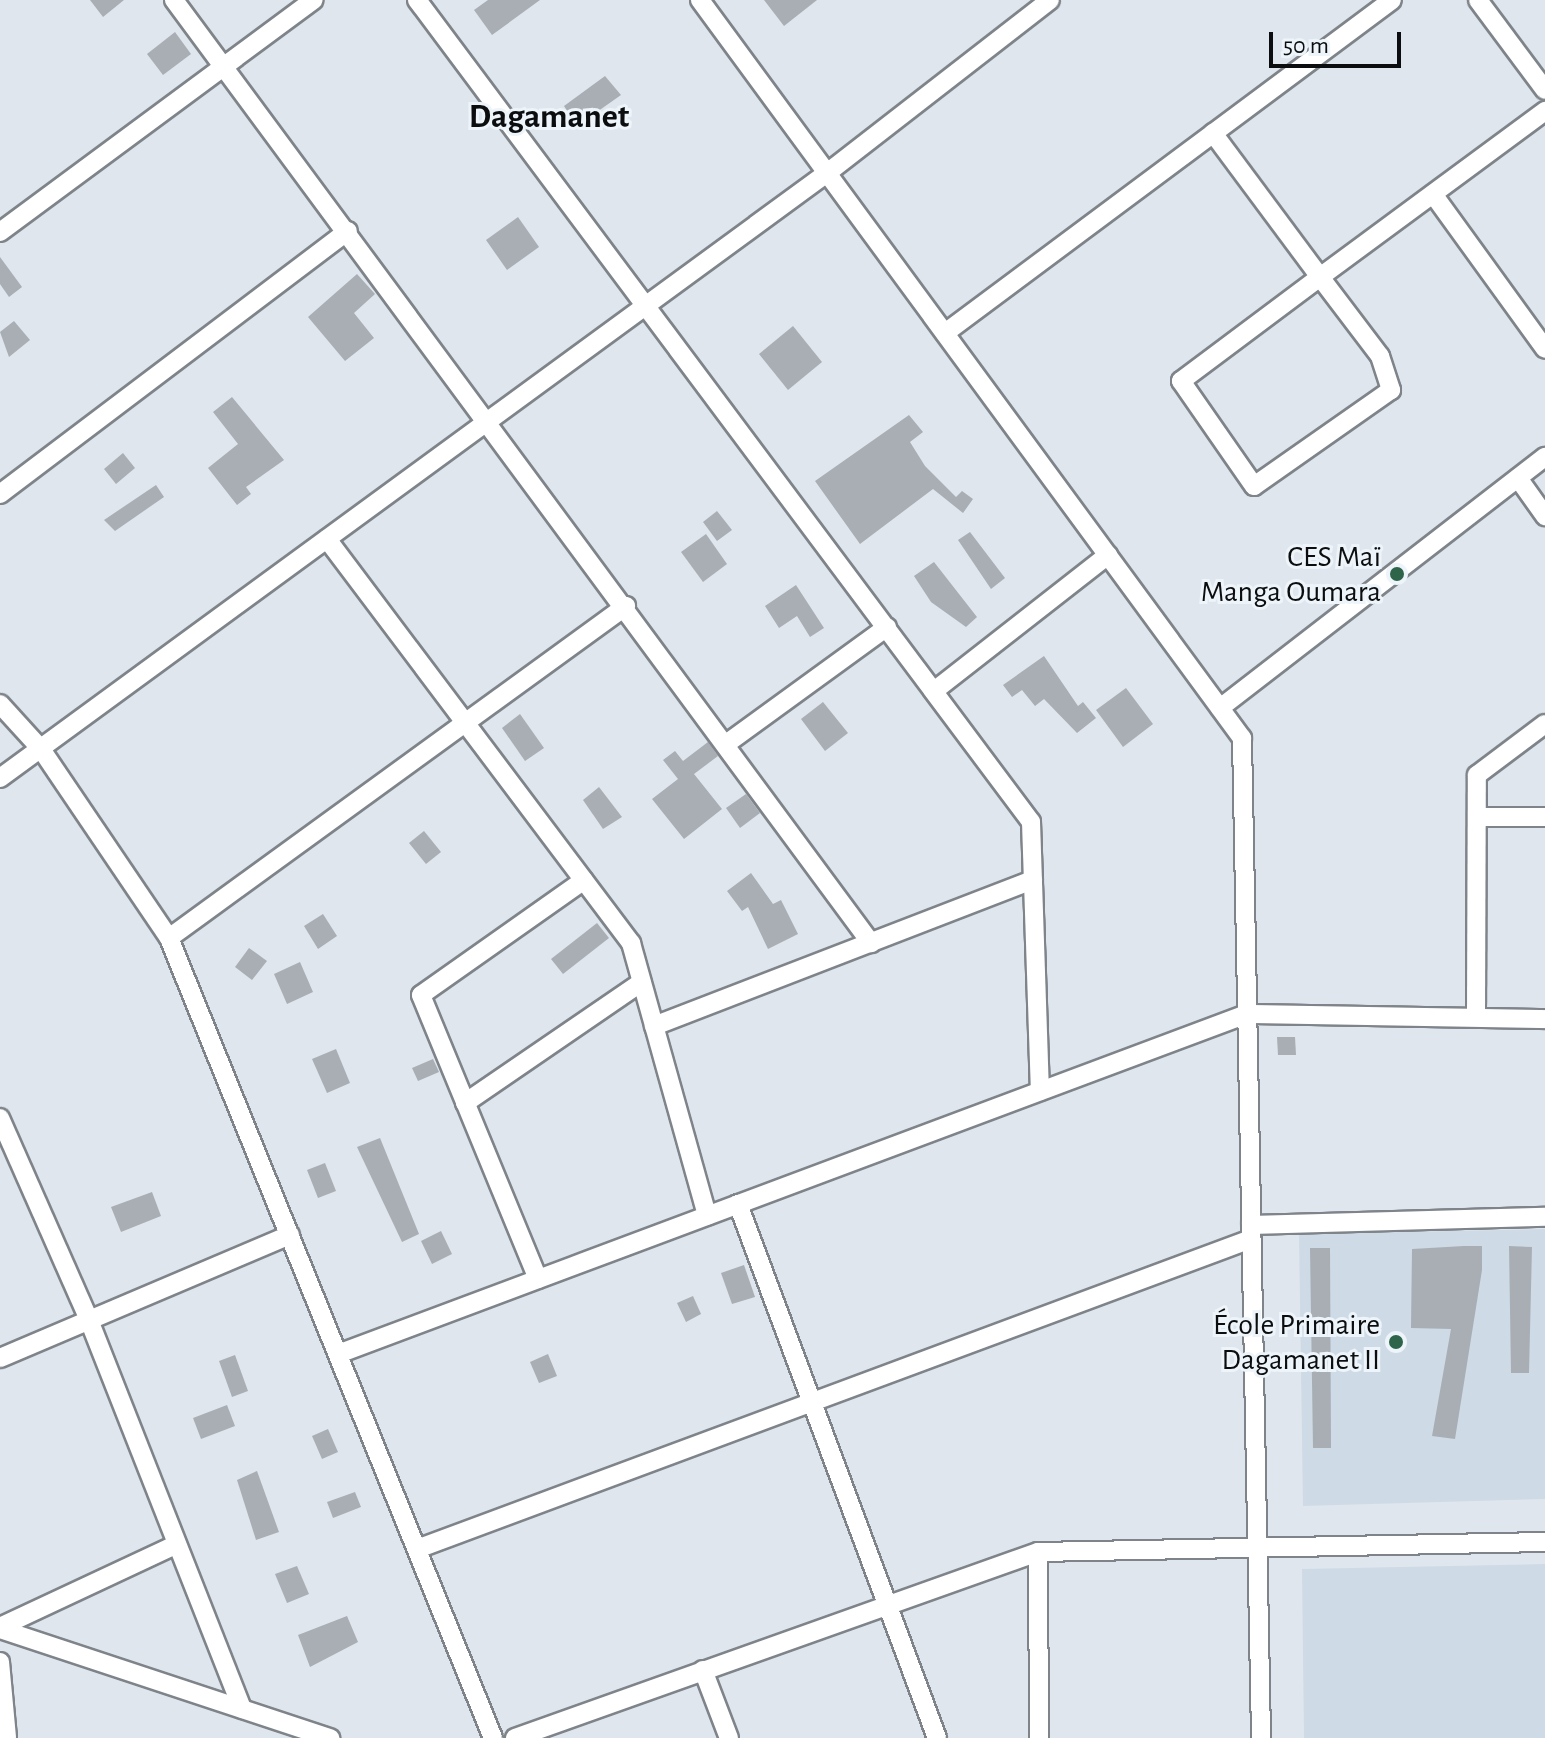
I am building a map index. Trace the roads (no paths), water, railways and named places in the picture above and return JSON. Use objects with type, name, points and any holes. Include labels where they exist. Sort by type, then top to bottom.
[{"type":"street","points":[[174,0],[490,420],[871,943]]},
{"type":"street","points":[[0,232],[314,0]]},
{"type":"street","points":[[417,0],[648,304],[1031,822],[1040,1091]]},
{"type":"street","points":[[700,0],[1242,738],[1261,1738]]},
{"type":"street","points":[[0,778],[827,173],[1050,0]]},
{"type":"street","points":[[945,333],[1392,0]]},
{"type":"street","points":[[1478,0],[1545,90]]},
{"type":"street","points":[[1213,133],[1320,277],[1380,356],[1391,390],[1254,486],[1181,381],[1320,277],[1545,111]]},
{"type":"street","points":[[1433,194],[1545,349]]},
{"type":"street","points":[[0,494],[348,231]]},
{"type":"street","points":[[1220,708],[1545,457]]},
{"type":"street","points":[[1518,478],[1545,516]]},
{"type":"street","points":[[327,539],[631,943],[707,1216]]},
{"type":"street","points":[[934,691],[1108,555]]},
{"type":"street","points":[[169,938],[463,719],[626,606]]},
{"type":"street","points":[[726,744],[887,627]]},
{"type":"street","points":[[0,704],[41,749],[169,938],[493,1738]]},
{"type":"street","points":[[1476,1017],[1477,775],[1545,724]]},
{"type":"street","points":[[1477,817],[1545,817]]},
{"type":"street","points":[[538,1279],[421,995],[584,880]]},
{"type":"street","points":[[654,1026],[1033,880]]},
{"type":"street","points":[[465,1103],[642,982]]},
{"type":"street","points":[[338,1354],[1247,1014],[1545,1019]]},
{"type":"street","points":[[0,1118],[89,1320],[242,1709]]},
{"type":"street","points":[[738,1204],[937,1738]]},
{"type":"street","points":[[417,1549],[812,1402],[1251,1232],[1545,1217]]},
{"type":"street","points":[[0,1358],[290,1235]]},
{"type":"street","points":[[515,1738],[887,1603],[1038,1552],[1257,1545],[1545,1542]]},
{"type":"street","points":[[0,1628],[177,1544]]},
{"type":"street","points":[[1038,1552],[1039,1738]]},
{"type":"street","points":[[0,1628],[330,1738]]},
{"type":"street","points":[[0,1662],[7,1738]]},
{"type":"street","points":[[703,1670],[729,1738]]},
{"type":"place","name":"CES Maï Manga Oumara","points":[[1397,574]]},
{"type":"place","name":"École Primaire Dagamanet II","points":[[1396,1342]]},
{"type":"district","name":"Dagamanet","points":[[549,118]]}]
